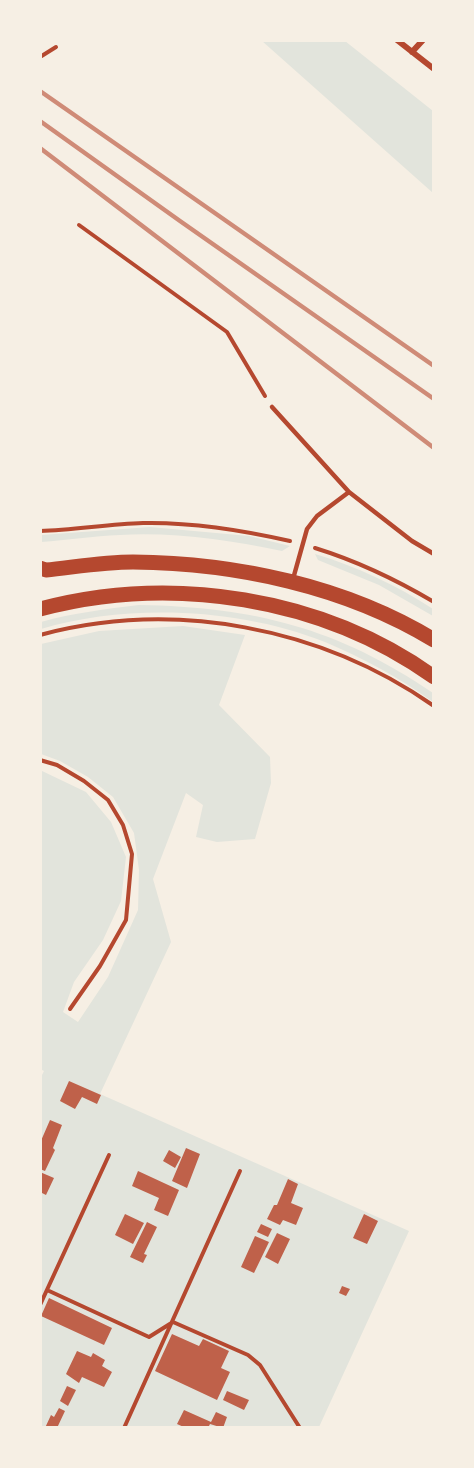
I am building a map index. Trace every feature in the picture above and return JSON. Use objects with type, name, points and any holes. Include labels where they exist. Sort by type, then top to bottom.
[{"type":"main road","points":[[42,570],[95,564],[167,563],[242,571],[332,594],[374,610],[434,640]]},
{"type":"main road","points":[[40,609],[92,598],[137,593],[181,592],[231,597],[296,611],[345,629],[388,649],[434,677]]},
{"type":"street","points":[[397,40],[434,69]]},
{"type":"street","points":[[412,52],[423,40]]},
{"type":"lane","points":[[272,407],[349,492],[412,541],[434,554]]},
{"type":"lane","points":[[292,582],[307,529],[317,516],[349,492]]},
{"type":"path","points":[[40,57],[56,48]]},
{"type":"path","points":[[79,225],[227,332],[272,407]]},
{"type":"path","points":[[40,531],[145,523],[208,526],[250,532],[351,559],[404,584],[434,602]]},
{"type":"path","points":[[40,635],[98,624],[140,620],[182,619],[228,624],[297,639],[350,658],[378,671],[434,706]]},
{"type":"path","points":[[40,760],[57,765],[84,781],[108,800],[123,825],[132,854],[126,920],[100,966],[70,1009]]},
{"type":"path","points":[[40,1305],[109,1155]]},
{"type":"path","points":[[124,1428],[240,1171]]},
{"type":"path","points":[[47,1290],[150,1337],[173,1322]]},
{"type":"path","points":[[173,1322],[248,1355],[260,1365],[300,1428]]},
{"type":"shaded area","points":[[262,41],[345,41],[433,111],[433,193]]},
{"type":"shaded area","points":[[150,527],[249,536],[290,546],[282,551],[221,540],[140,534],[41,542],[41,535]]},
{"type":"shaded area","points":[[315,554],[391,584],[433,609],[433,616],[379,585],[318,560]]},
{"type":"shaded area","points":[[139,605],[220,610],[294,625],[363,652],[398,671],[433,693],[433,702],[394,677],[339,648],[292,631],[257,622],[221,616],[147,613],[110,615],[41,629],[41,622],[53,619]]},
{"type":"shaded area","points":[[183,626],[245,635],[219,705],[270,757],[271,783],[255,839],[217,842],[196,837],[203,805],[186,793],[153,879],[171,942],[100,1094],[409,1231],[319,1427],[41,1427],[40,1079],[44,1071],[40,1069],[40,770],[86,792],[111,822],[126,857],[121,901],[103,940],[74,982],[63,1012],[78,1022],[108,977],[138,910],[139,870],[134,833],[113,797],[88,777],[60,761],[41,754],[41,644],[99,631]]},
{"type":"building","points":[[69,1081],[101,1095],[97,1104],[82,1097],[75,1109],[60,1101]]},
{"type":"building","points":[[50,1120],[62,1125],[53,1148],[55,1150],[45,1171],[40,1169],[40,1143]]},
{"type":"building","points":[[186,1148],[200,1154],[187,1188],[172,1181]]},
{"type":"building","points":[[169,1150],[181,1157],[175,1168],[163,1161]]},
{"type":"building","points":[[138,1171],[179,1190],[168,1216],[154,1210],[159,1198],[132,1186]]},
{"type":"building","points":[[40,1172],[54,1178],[46,1195],[40,1192]]},
{"type":"building","points":[[288,1179],[298,1184],[291,1203],[303,1208],[296,1225],[283,1220],[280,1225],[267,1219],[274,1205],[277,1205]]},
{"type":"building","points":[[125,1214],[144,1223],[133,1244],[115,1235]]},
{"type":"building","points":[[364,1214],[378,1221],[367,1244],[353,1238]]},
{"type":"building","points":[[147,1222],[157,1227],[144,1254],[147,1255],[143,1263],[130,1257]]},
{"type":"building","points":[[261,1224],[272,1229],[268,1237],[257,1232]]},
{"type":"building","points":[[277,1233],[290,1239],[278,1264],[265,1257]]},
{"type":"building","points":[[255,1236],[269,1242],[254,1273],[241,1267]]},
{"type":"building","points":[[342,1286],[350,1289],[346,1296],[339,1293]]},
{"type":"building","points":[[49,1298],[112,1328],[104,1345],[41,1316]]},
{"type":"building","points":[[172,1334],[199,1346],[203,1339],[229,1351],[221,1368],[230,1372],[217,1400],[155,1371]]},
{"type":"building","points":[[77,1351],[91,1357],[93,1353],[105,1360],[102,1366],[112,1372],[104,1387],[82,1377],[79,1383],[66,1374]]},
{"type":"building","points":[[67,1386],[76,1390],[68,1406],[60,1401]]},
{"type":"building","points":[[227,1391],[249,1400],[244,1410],[223,1400]]},
{"type":"building","points":[[59,1408],[65,1411],[57,1428],[45,1428],[51,1415],[54,1417]]},
{"type":"building","points":[[184,1410],[211,1422],[216,1412],[227,1417],[223,1428],[210,1424],[208,1428],[186,1428],[177,1424]]},
{"type":"railway","points":[[40,91],[434,366]]},
{"type":"railway","points":[[40,121],[434,399]]},
{"type":"railway","points":[[40,148],[434,448]]}]
